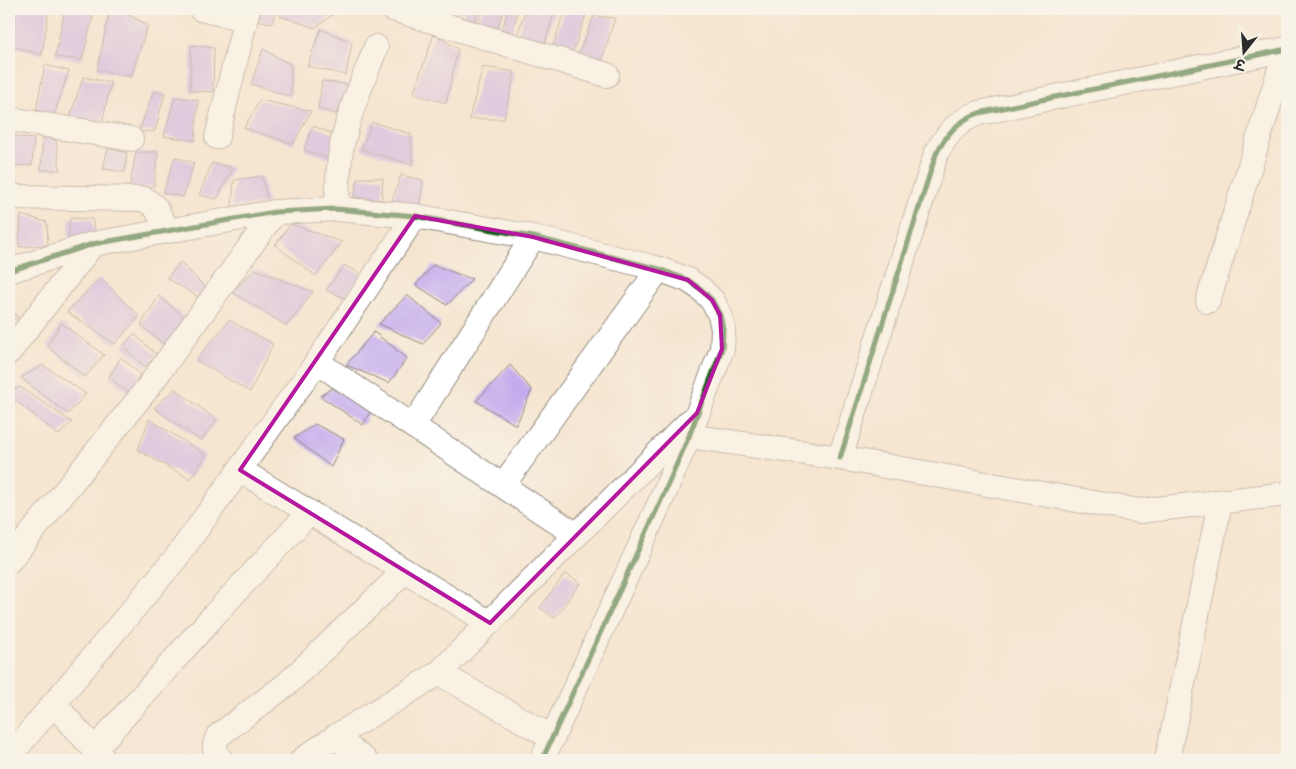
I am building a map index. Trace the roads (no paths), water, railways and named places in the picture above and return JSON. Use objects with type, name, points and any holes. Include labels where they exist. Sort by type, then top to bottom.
[{"type":"street","points":[[201,9],[247,14],[217,137]]},
{"type":"street","points":[[394,9],[607,75]]},
{"type":"street","points":[[336,209],[341,152],[345,132],[351,110],[376,47]]},
{"type":"street","points":[[840,458],[936,154],[944,138],[967,117],[1286,50],[1208,301]]},
{"type":"street","points":[[9,119],[130,139]]},
{"type":"street","points":[[9,197],[145,199],[156,208],[167,230]]},
{"type":"street","points":[[9,271],[92,244],[276,212],[336,209],[415,216],[533,237],[659,269],[688,280],[701,289],[712,300],[723,329],[722,349],[689,436],[542,760]]},
{"type":"street","points":[[9,561],[146,390],[276,212]]},
{"type":"street","points":[[9,757],[176,558],[317,362],[415,216]]},
{"type":"street","points":[[412,426],[533,237]]},
{"type":"street","points":[[9,352],[92,244]]},
{"type":"street","points":[[503,485],[659,269]]},
{"type":"street","points":[[317,362],[575,534]]},
{"type":"street","points":[[302,760],[335,737],[439,673],[575,534],[697,414]]},
{"type":"street","points":[[689,436],[840,458],[1139,510],[1220,503],[1287,494]]},
{"type":"street","points":[[240,470],[490,623]]},
{"type":"street","points":[[1167,760],[1220,503]]},
{"type":"street","points":[[54,704],[99,755],[214,614],[309,512]]},
{"type":"street","points":[[221,760],[214,751],[214,744],[218,736],[287,684],[405,571]]},
{"type":"street","points":[[439,673],[553,738]]},
{"type":"street","points":[[335,737],[365,760]]}]
